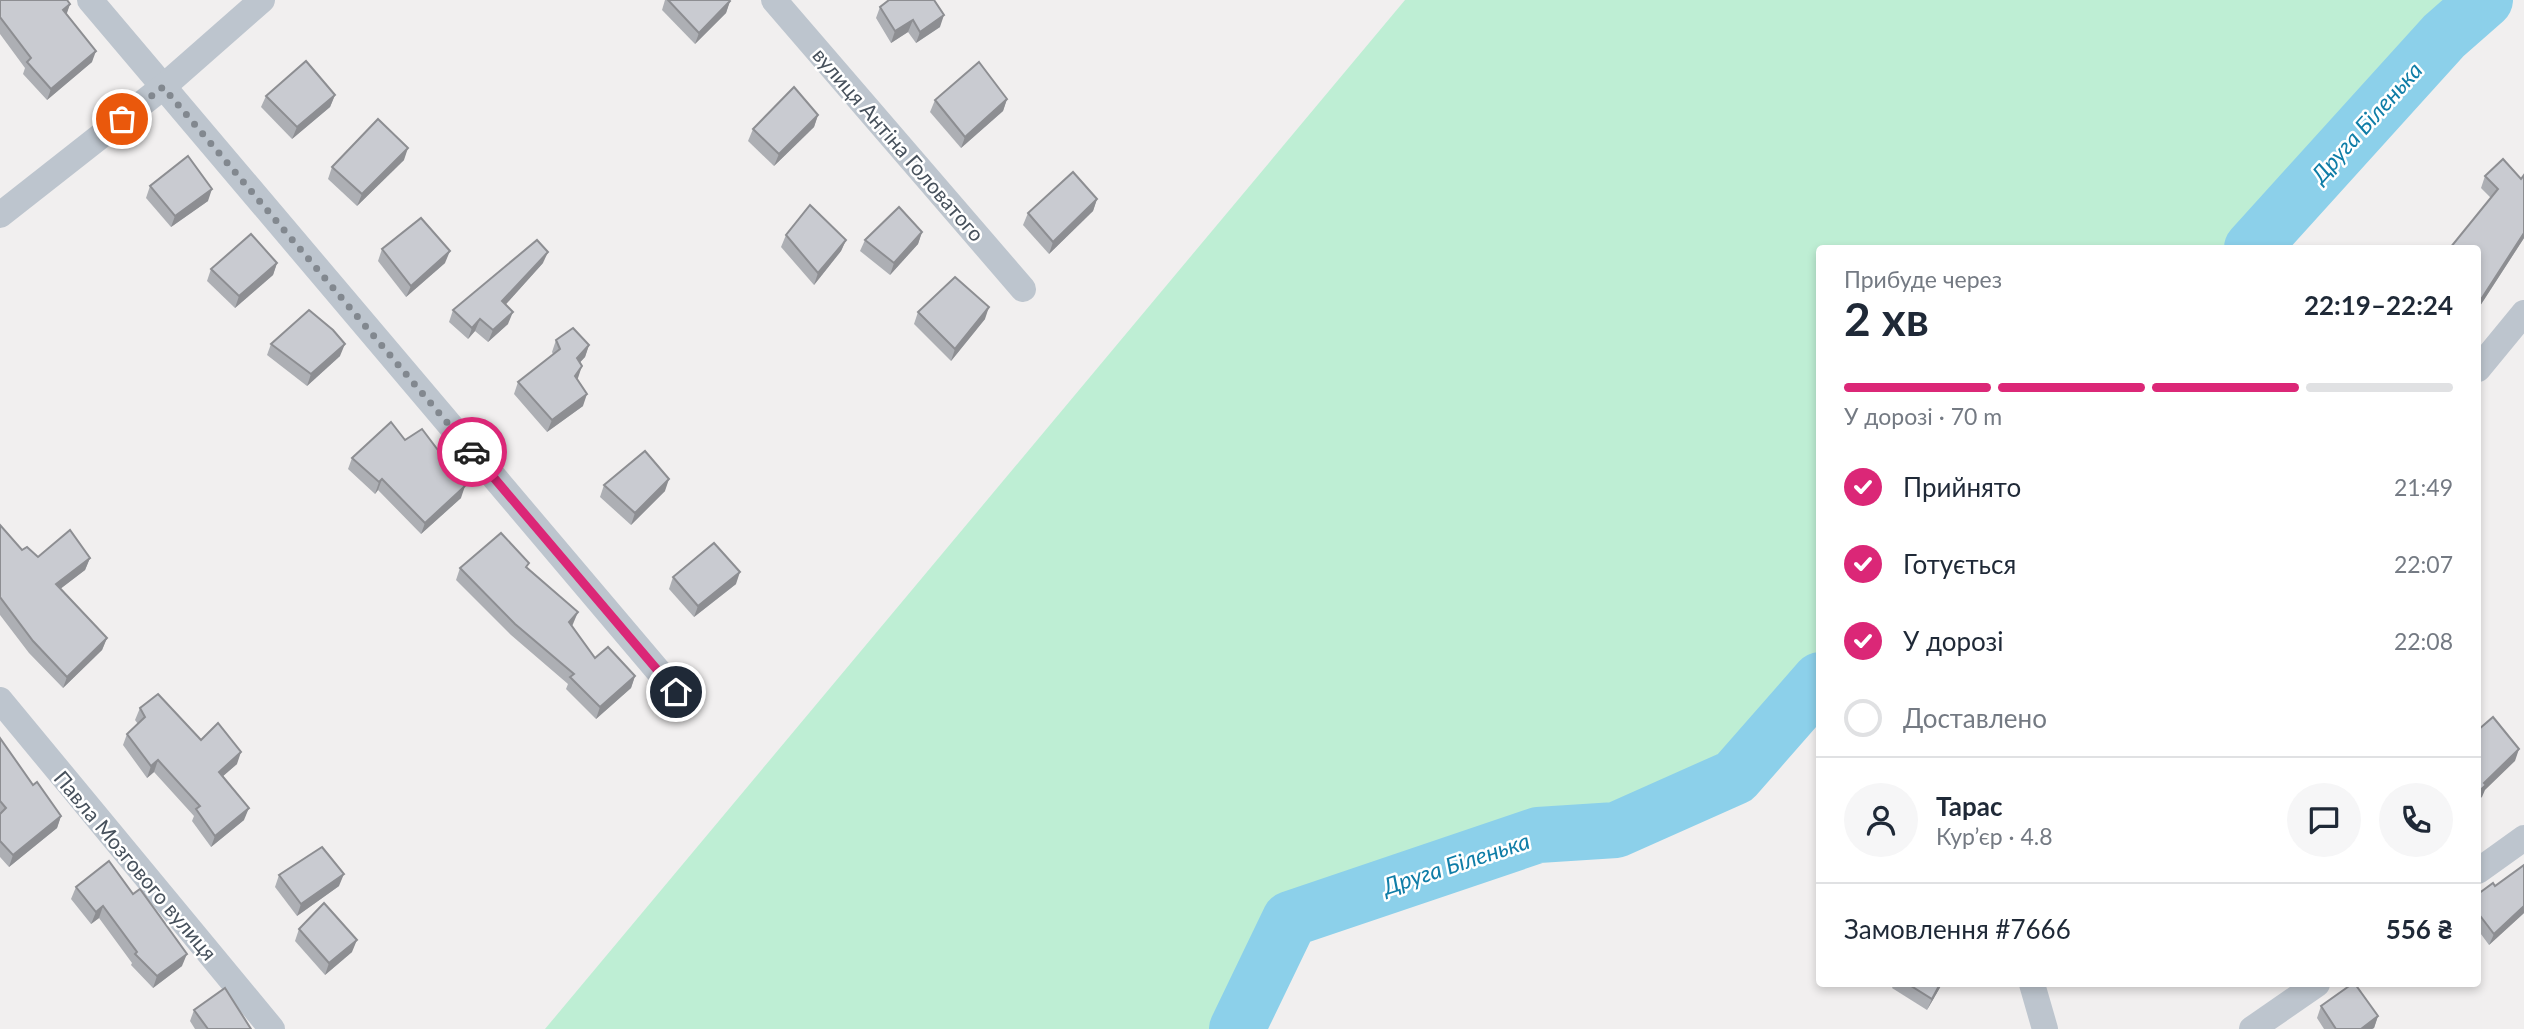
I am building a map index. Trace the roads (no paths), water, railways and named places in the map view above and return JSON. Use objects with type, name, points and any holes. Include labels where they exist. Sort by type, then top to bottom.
[{"type":"street","points":[[90,0],[676,692]]},
{"type":"street","points":[[0,215],[163,87],[262,0]]},
{"type":"street","name":"вулиця Антіна Головатого","points":[[774,0],[1023,289]]},
{"type":"street","points":[[2481,365],[2524,313]]},
{"type":"street","name":"Павла Мозгового вулиця","points":[[0,700],[272,1029]]},
{"type":"street","points":[[2481,869],[2524,838]]},
{"type":"street","points":[[2033,987],[2045,1029]]},
{"type":"street","points":[[2252,1029],[2313,987]]},
{"type":"waterway","name":"Друга Біленька","points":[[2255,245],[2444,36],[2485,0]]},
{"type":"waterway","name":"Друга Біленька","points":[[1237,1029],[1290,919],[1538,835],[1616,830],[1735,777],[1816,685]]}]
